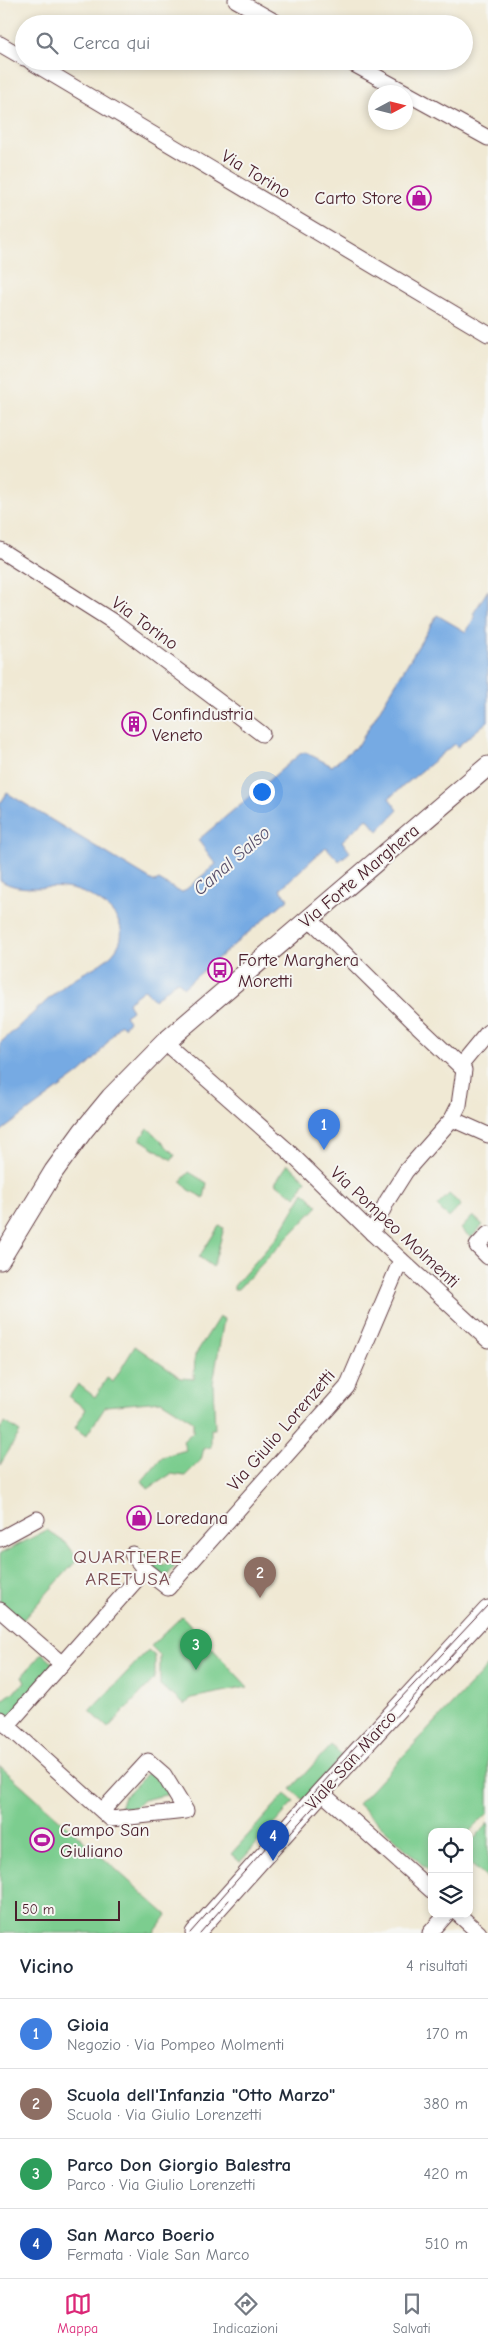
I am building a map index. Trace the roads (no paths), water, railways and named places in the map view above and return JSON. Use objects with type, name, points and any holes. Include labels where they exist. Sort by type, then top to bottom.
[{"type":"street","points":[[236,0],[263,15]]},
{"type":"street","points":[[0,44],[15,53]]},
{"type":"street","name":"Via Torino","points":[[45,70],[488,334]]},
{"type":"street","points":[[364,70],[391,85]]},
{"type":"street","points":[[413,97],[488,138]]},
{"type":"street","name":"Via Torino","points":[[0,550],[112,621],[262,734]]},
{"type":"street","name":"Via Forte Marghera","points":[[0,1260],[54,1171],[82,1131],[111,1097],[165,1042],[488,766]]},
{"type":"street","points":[[309,918],[464,1070],[458,1105],[452,1119],[406,1172],[387,1202],[372,1233]]},
{"type":"street","points":[[460,1066],[488,1032]]},
{"type":"street","name":"Via Pompeo Molmenti","points":[[165,1042],[286,1149],[372,1233],[488,1340]]},
{"type":"street","points":[[452,1119],[488,1135]]},
{"type":"street","points":[[488,1234],[477,1246],[488,1257]]},
{"type":"street","name":"Via Giulio Lorenzetti","points":[[132,1554],[145,1570],[168,1588],[347,1387],[401,1260]]},
{"type":"street","points":[[0,1540],[37,1519]]},
{"type":"street","points":[[102,1811],[148,1761],[164,1775],[186,1811],[111,1819],[102,1811],[4,1723],[62,1664],[145,1570]]},
{"type":"street","points":[[0,1610],[62,1664]]},
{"type":"street","name":"Viale San Marco","points":[[195,1933],[488,1610]]},
{"type":"street","points":[[321,1792],[428,1887]]},
{"type":"street","points":[[430,1933],[443,1918]]},
{"type":"street","points":[[462,1918],[479,1933]]},
{"type":"water","name":"Canal Salso","points":[[488,590],[488,721],[457,747],[454,744],[389,798],[398,810],[378,831],[367,818],[342,841],[350,852],[339,861],[326,847],[280,889],[288,899],[184,987],[177,981],[154,1000],[145,989],[128,1002],[132,1011],[125,1016],[129,1021],[124,1027],[120,1024],[96,1058],[80,1073],[0,1132],[0,1043],[66,984],[111,955],[119,944],[121,933],[119,923],[113,913],[104,905],[82,892],[62,888],[16,887],[0,880],[0,804],[7,793],[151,880],[155,882],[159,880],[183,892],[216,864],[198,840],[300,754],[305,752],[332,766],[359,744],[437,615],[466,632],[475,617],[473,614]]},
{"type":"tram line","points":[[190,1933],[354,1748],[488,1605]]},
{"type":"tram line","points":[[271,1854],[469,1636]]},
{"type":"tram line","points":[[200,1933],[229,1900]]},
{"type":"place","name":"Carto Store","points":[[419,198]]},
{"type":"place","name":"Confindustria Veneto","points":[[134,724]]},
{"type":"place","name":"Forte Marghera Moretti","points":[[220,970]]},
{"type":"place","name":"Gioia","points":[[324,1150]]},
{"type":"place","name":"Loredana","points":[[139,1518]]},
{"type":"place","name":"Scuola dell'Infanzia \"Otto Marzo\"","points":[[260,1598]]},
{"type":"place","name":"Parco Don Giorgio Balestra","points":[[196,1670]]},
{"type":"place","name":"Campo San Giuliano","points":[[42,1840]]},
{"type":"place","name":"San Marco Boerio","points":[[273,1861]]},
{"type":"district","name":"QUARTIERE ARETUSA","points":[[128,1567]]}]
